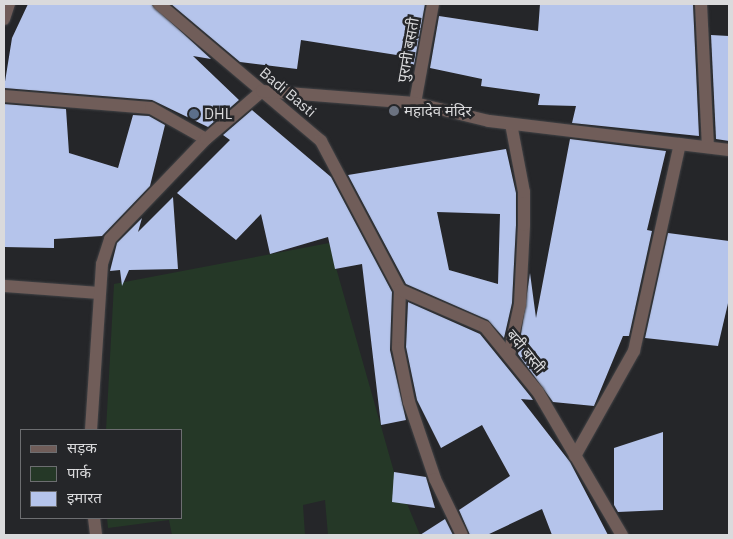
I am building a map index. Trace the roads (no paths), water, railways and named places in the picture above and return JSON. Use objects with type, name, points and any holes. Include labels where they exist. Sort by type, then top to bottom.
[{"type":"street","points":[[4,19],[9,4]]},
{"type":"street","name":"Badi Basti","points":[[159,4],[321,141],[370,227],[400,290]]},
{"type":"street","name":"पुरानी बसती","points":[[415,103],[433,4]]},
{"type":"street","points":[[702,4],[708,147]]},
{"type":"street","points":[[91,429],[102,264],[110,239],[206,139],[262,91],[415,103],[512,124],[729,150]]},
{"type":"street","points":[[4,96],[151,108],[206,139]]},
{"type":"street","points":[[510,355],[520,304],[524,225],[524,192],[512,124]]},
{"type":"street","points":[[575,456],[634,351],[680,144]]},
{"type":"street","points":[[4,286],[100,293]]},
{"type":"street","points":[[400,290],[398,348],[409,402],[435,479],[462,535]]},
{"type":"street","name":"बदी बस्ती","points":[[400,290],[485,327],[510,355],[538,392],[622,535]]},
{"type":"street","points":[[94,519],[96,535]]},
{"type":"place","name":"महादेव मंदिर","points":[[394,111]]},
{"type":"place","name":"DHL","points":[[194,114]]}]
